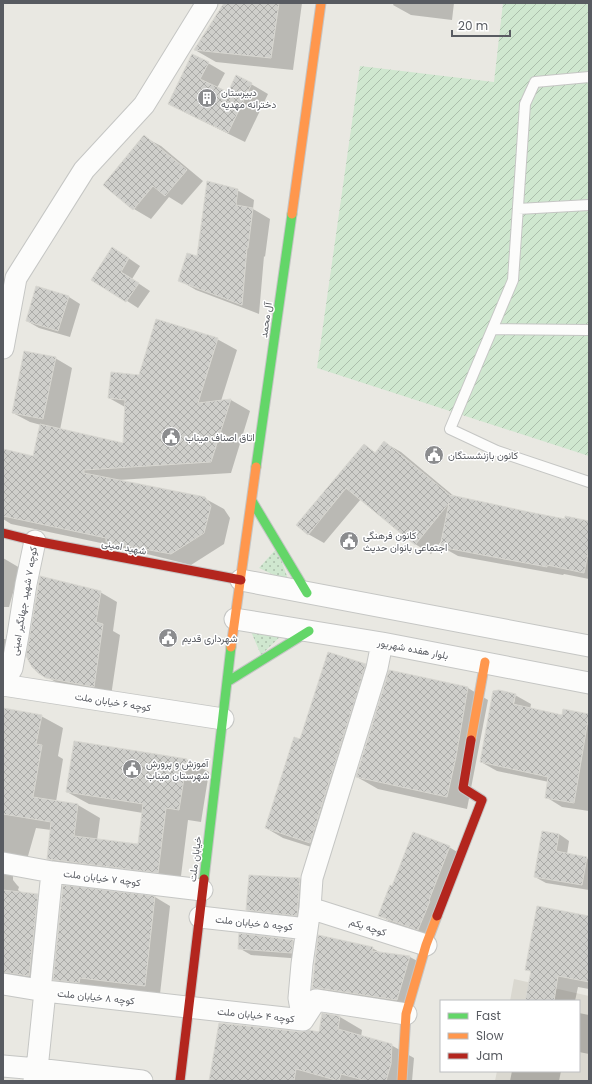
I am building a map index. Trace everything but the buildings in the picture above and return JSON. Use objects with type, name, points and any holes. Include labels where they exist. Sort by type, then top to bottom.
[{"type":"main road","name":"آل محمد","points":[[232,640],[321,3]]},
{"type":"main road","points":[[252,501],[307,593]]},
{"type":"main road","name":"شهید امینی","points":[[3,533],[35,541],[241,580]]},
{"type":"main road","points":[[227,682],[309,631]]},
{"type":"main road","name":"خیابان ملت","points":[[180,1081],[232,640]]},
{"type":"main road","points":[[402,1081],[406,1014],[426,945],[482,800],[463,788],[485,662]]},
{"type":"street","points":[[3,348],[10,276],[84,170],[144,105],[207,3]]},
{"type":"street","name":"کوچه ۷ شهید جهانگیر امینی","points":[[3,684],[12,668],[11,635],[26,584],[35,541]]},
{"type":"street","points":[[241,580],[589,646]]},
{"type":"street","name":"بلوار هفده شهریور","points":[[235,619],[382,643],[589,683]]},
{"type":"street","points":[[303,1020],[299,998],[302,964],[308,929],[312,878],[377,668],[382,643]]},
{"type":"street","name":"کوچه ۶ خیابان ملت","points":[[3,684],[223,719]]},
{"type":"street","name":"کوچه ۷ خیابان ملت","points":[[3,863],[52,872],[202,890]]},
{"type":"street","points":[[35,1075],[52,872]]},
{"type":"street","name":"کوچه یکم","points":[[310,908],[426,945]]},
{"type":"street","name":"کوچه ۵ خیابان ملت","points":[[200,917],[308,929]]},
{"type":"street","name":"کوچه ۸ خیابان ملت","points":[[3,984],[43,991],[189,1008]]},
{"type":"street","name":"کوچه ۴ خیابان ملت","points":[[189,1008],[303,1020],[316,1000],[406,1014]]},
{"type":"street","points":[[3,1066],[35,1075],[142,1081]]},
{"type":"lane","points":[[589,77],[536,82],[525,104],[514,280],[450,429],[497,450],[589,482]]},
{"type":"lane","points":[[518,209],[589,205]]},
{"type":"lane","points":[[493,329],[589,330]]},
{"type":"shaded area","points":[[514,979],[589,996],[589,1081],[495,1081],[497,1072],[580,1072],[580,1000],[510,1000]]},
{"type":"green space","points":[[503,3],[589,3],[589,456],[317,368],[360,66],[494,82]]},
{"type":"green space","points":[[277,548],[289,582],[259,568]]},
{"type":"green space","points":[[250,629],[285,632],[261,655]]},
{"type":"traffic: fast","points":[[256,467],[292,214]]},
{"type":"traffic: fast","points":[[252,501],[307,593]]},
{"type":"traffic: fast","points":[[227,682],[309,631]]},
{"type":"traffic: fast","points":[[204,879],[231,647]]},
{"type":"traffic: slow","points":[[292,214],[321,3]]},
{"type":"traffic: slow","points":[[231,647],[256,467]]},
{"type":"traffic: slow","points":[[471,740],[485,662]]},
{"type":"traffic: slow","points":[[402,1081],[406,1014],[426,945],[437,916]]},
{"type":"traffic: jam","points":[[3,533],[35,541],[241,580]]},
{"type":"traffic: jam","points":[[437,916],[482,800],[463,788],[471,740]]},
{"type":"traffic: jam","points":[[180,1081],[204,879]]},
{"type":"place","name":"دبیرستان دخترانه مهدیه","points":[[207,98]]},
{"type":"place","name":"اتاق اصناف میناب","points":[[171,437]]},
{"type":"place","name":"کانون بازنشستگان","points":[[434,455]]},
{"type":"place","name":"کانون فرهنگی اجتماعی بانوان حدیث","points":[[349,541]]},
{"type":"place","name":"شهرداری قدیم","points":[[168,638]]},
{"type":"place","name":"آموزش و پرورش شهرستان میناب","points":[[132,769]]}]
